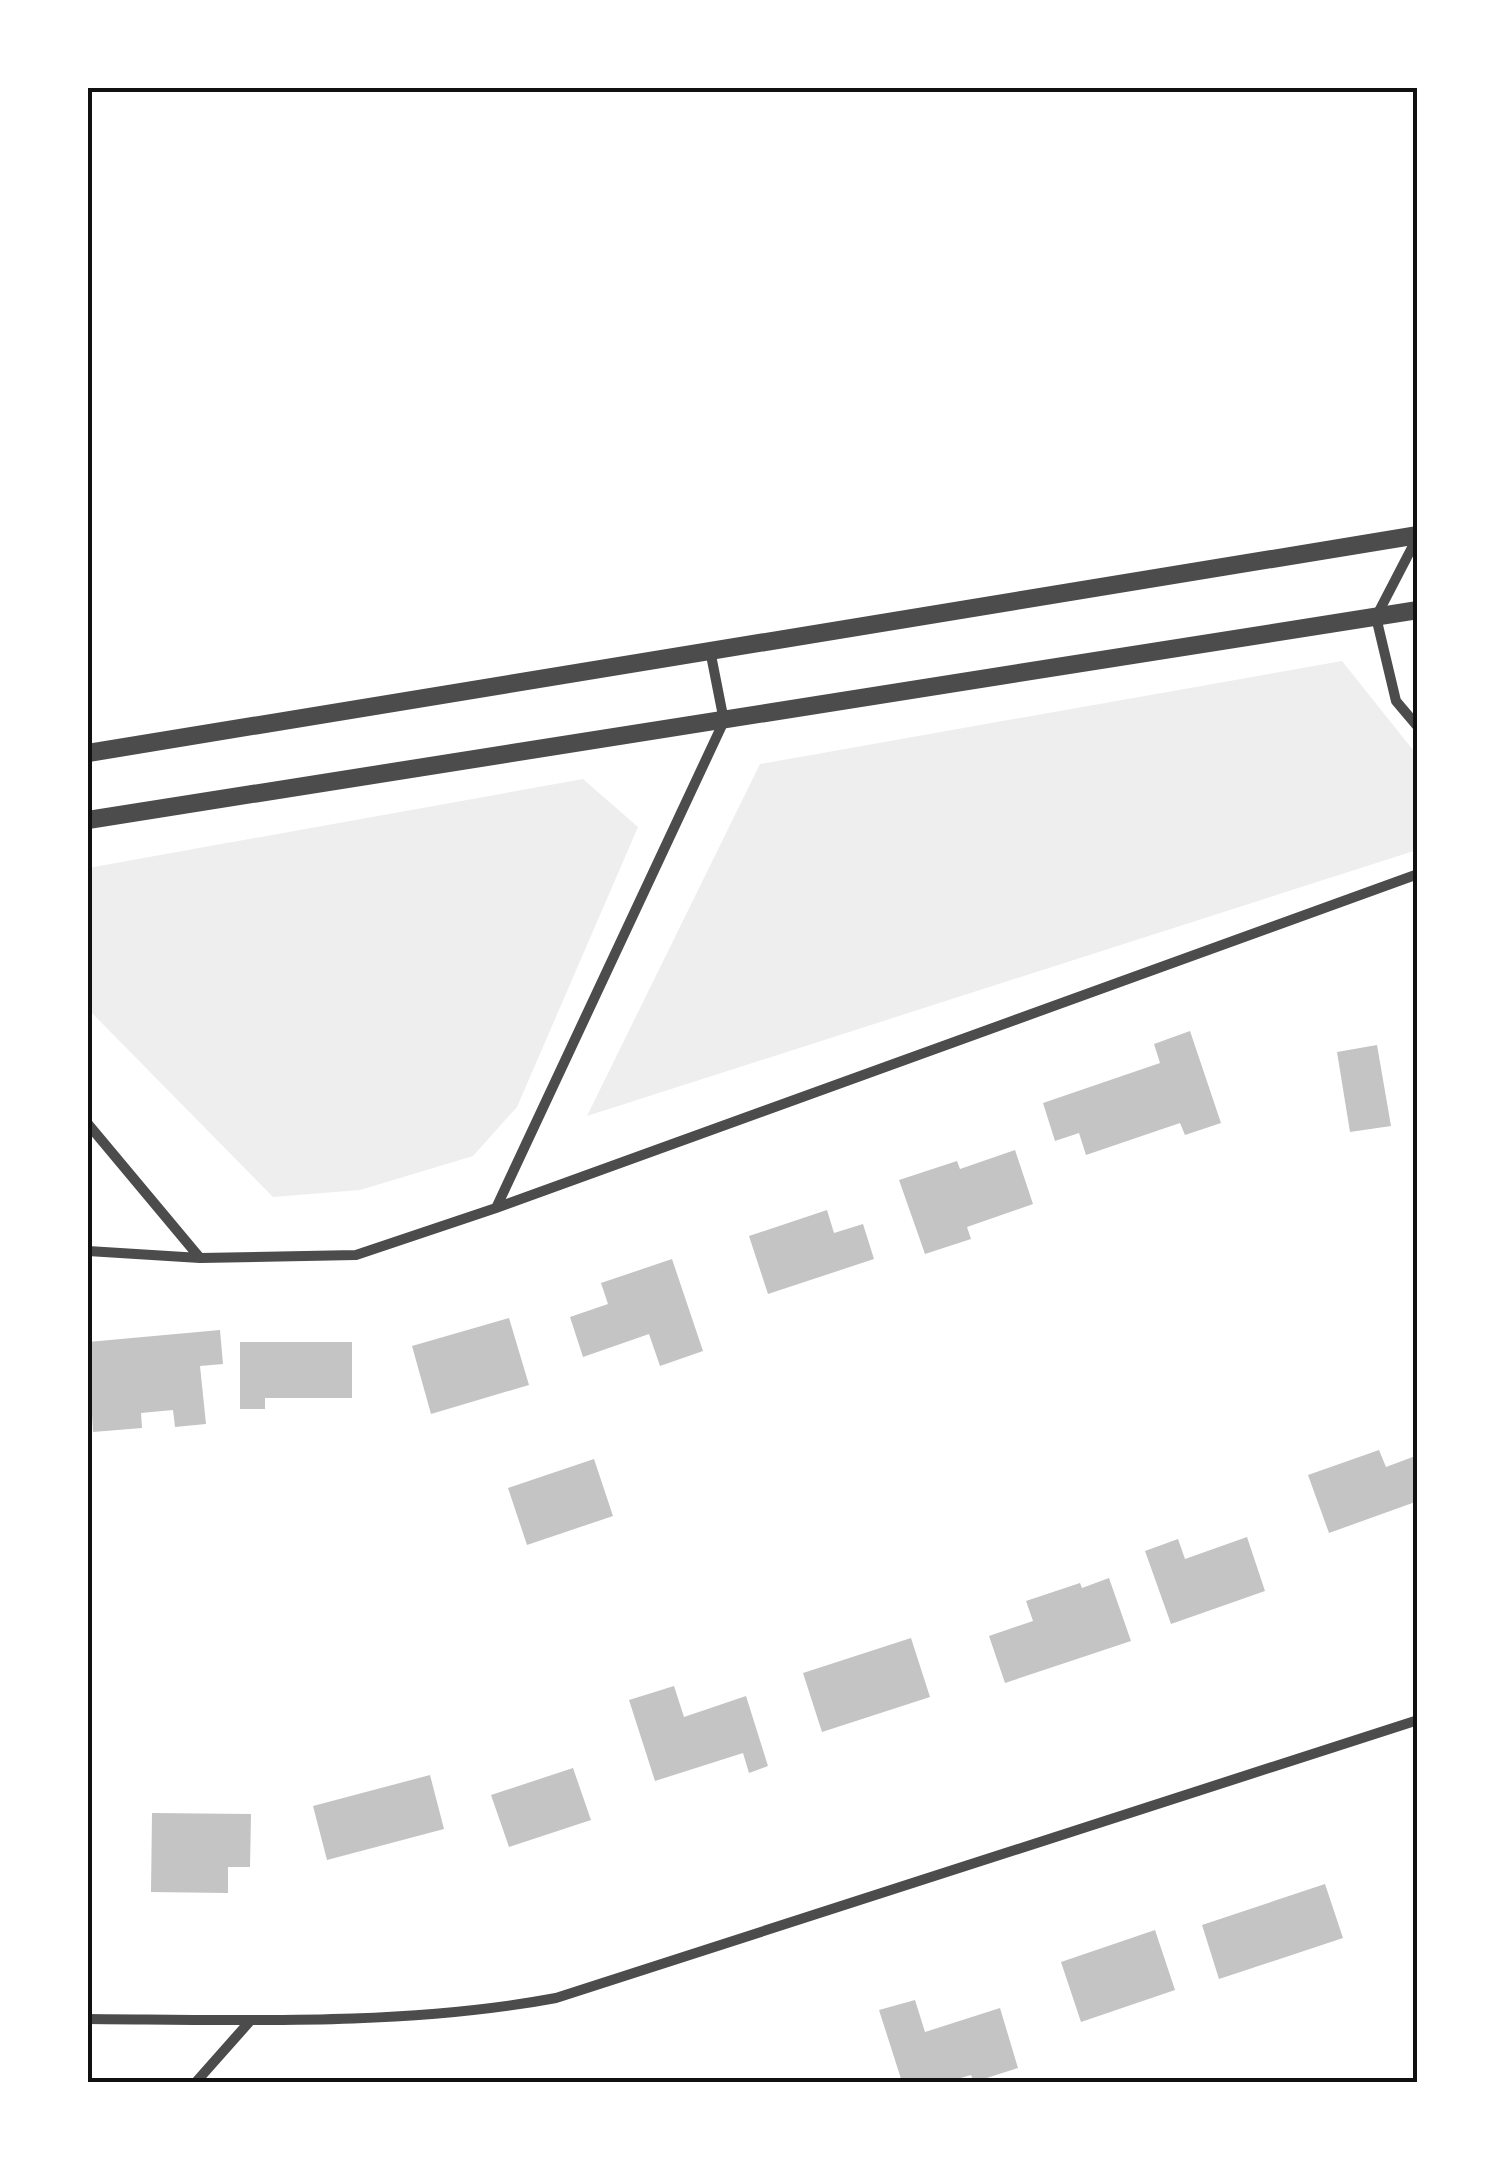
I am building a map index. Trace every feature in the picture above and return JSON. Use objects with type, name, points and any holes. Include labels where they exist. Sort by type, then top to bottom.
[{"type":"street","points":[[1418,536],[1376,617],[1396,700],[1418,727]]},
{"type":"street","points":[[88,753],[1418,536]]},
{"type":"street","points":[[88,820],[1418,610]]},
{"type":"street","points":[[496,1208],[724,721],[709,650]]},
{"type":"street","points":[[88,1251],[200,1258],[356,1255],[496,1208],[1418,874]]},
{"type":"street","points":[[88,1124],[200,1258]]},
{"type":"street","points":[[88,2019],[251,2020],[488,2011],[556,1998],[1418,1720]]},
{"type":"street","points":[[196,2082],[251,2020]]},
{"type":"shaded area","points":[[1342,661],[1417,755],[1417,850],[587,1116],[760,764]]},
{"type":"shaded area","points":[[583,779],[638,827],[517,1107],[473,1156],[360,1190],[273,1197],[88,1009],[88,868]]},
{"type":"building","points":[[1190,1031],[1221,1123],[1185,1135],[1180,1123],[1086,1155],[1079,1133],[1055,1141],[1043,1103],[1160,1063],[1154,1044]]},
{"type":"building","points":[[1377,1045],[1391,1126],[1350,1132],[1337,1052]]},
{"type":"building","points":[[1015,1150],[1033,1204],[967,1227],[971,1239],[925,1254],[899,1180],[957,1161],[960,1169]]},
{"type":"building","points":[[827,1210],[834,1233],[863,1224],[874,1259],[768,1294],[749,1236]]},
{"type":"building","points":[[672,1259],[703,1351],[660,1366],[649,1334],[583,1357],[570,1317],[608,1304],[601,1283]]},
{"type":"building","points":[[509,1318],[529,1385],[431,1414],[412,1346]]},
{"type":"building","points":[[220,1330],[223,1364],[200,1366],[206,1424],[175,1427],[173,1410],[141,1413],[142,1428],[93,1432],[88,1342]]},
{"type":"building","points":[[240,1342],[352,1342],[352,1398],[265,1398],[265,1409],[240,1409]]},
{"type":"building","points":[[1379,1450],[1386,1467],[1418,1455],[1418,1501],[1329,1533],[1308,1475]]},
{"type":"building","points":[[594,1459],[613,1516],[527,1545],[508,1488]]},
{"type":"building","points":[[1247,1537],[1265,1591],[1171,1624],[1145,1551],[1178,1539],[1185,1559]]},
{"type":"building","points":[[1109,1578],[1131,1641],[1005,1683],[989,1636],[1033,1621],[1026,1601]]},
{"type":"building","points":[[911,1638],[930,1697],[822,1732],[803,1673]]},
{"type":"building","points":[[674,1686],[684,1717],[746,1696],[768,1766],[749,1773],[743,1753],[655,1781],[629,1700]]},
{"type":"building","points":[[573,1768],[591,1820],[509,1847],[491,1795]]},
{"type":"building","points":[[430,1775],[444,1829],[327,1860],[313,1806]]},
{"type":"building","points":[[152,1813],[251,1814],[250,1867],[228,1867],[228,1893],[151,1892]]},
{"type":"building","points":[[1325,1884],[1343,1938],[1219,1979],[1202,1925]]},
{"type":"building","points":[[1155,1930],[1175,1990],[1081,2022],[1061,1962]]},
{"type":"building","points":[[915,2000],[925,2032],[1000,2008],[1018,2068],[974,2082],[971,2075],[947,2082],[902,2082],[879,2010]]}]
